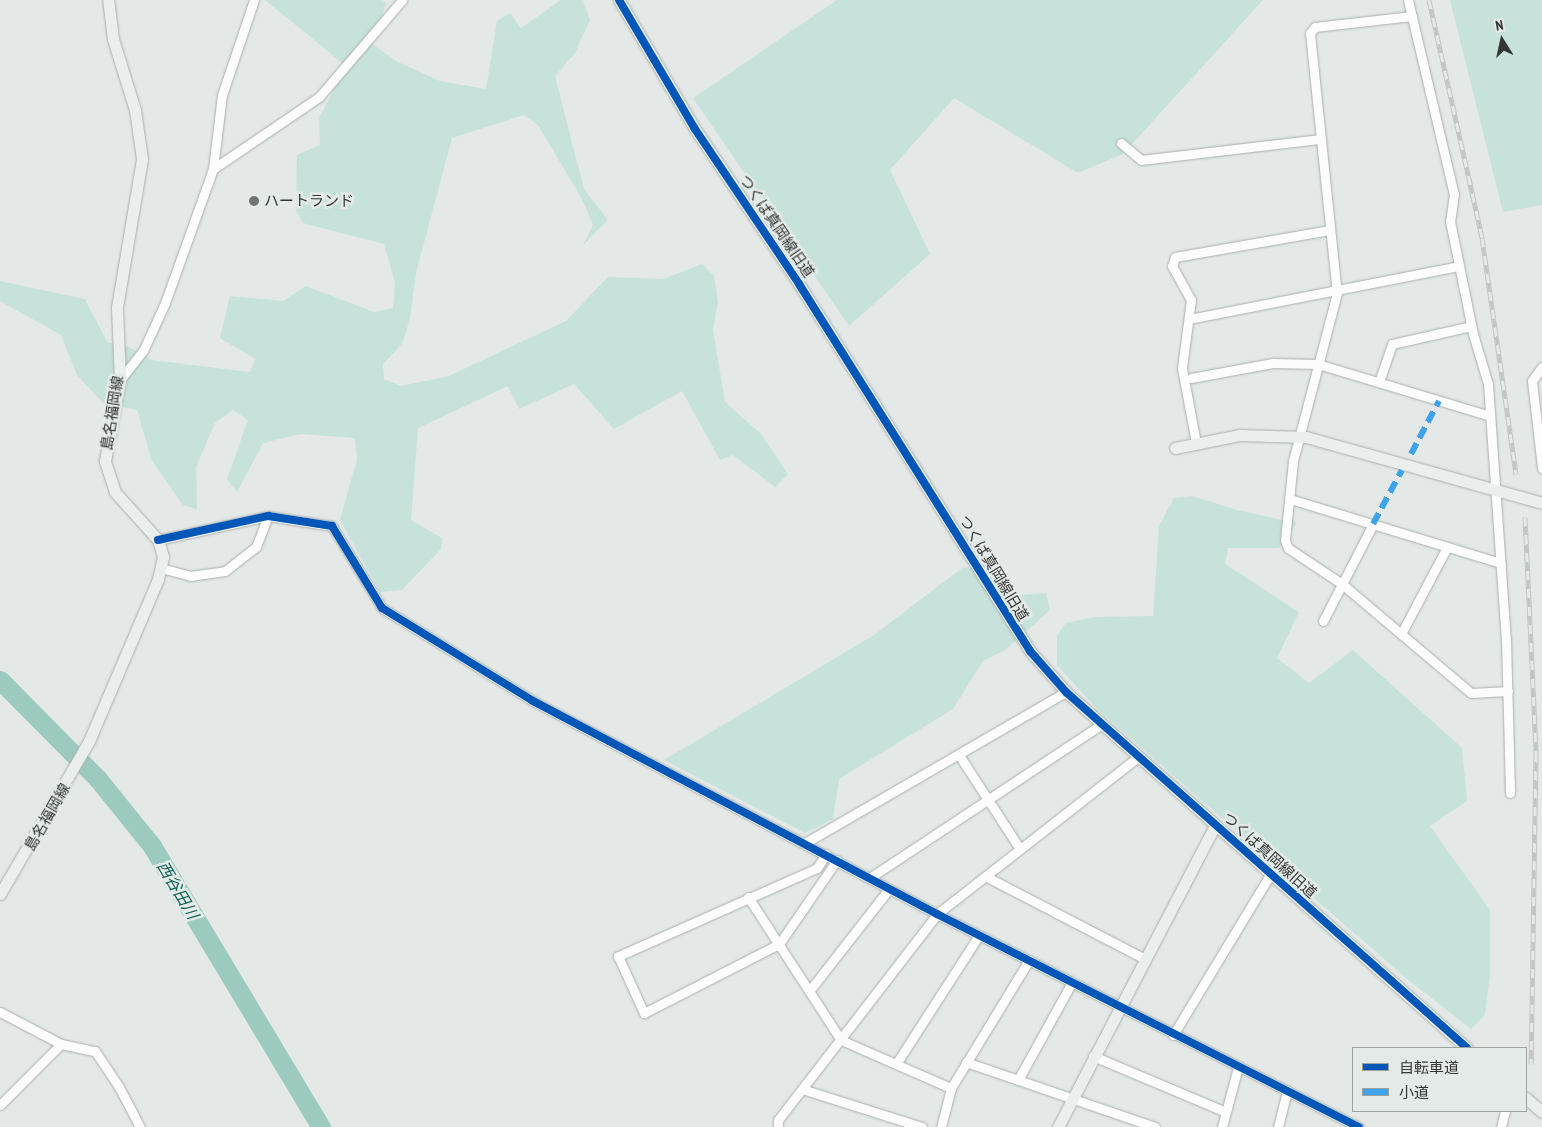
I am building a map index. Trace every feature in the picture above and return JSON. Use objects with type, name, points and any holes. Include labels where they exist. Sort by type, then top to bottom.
[{"type":"street","name":"島名福岡線","points":[[0,894],[80,759],[161,568],[162,551],[158,540],[115,492],[106,467],[105,442],[120,380],[117,307],[142,159],[135,110],[113,39],[108,0]]},
{"type":"street","points":[[120,380],[144,351],[165,303],[213,170],[222,95],[254,0]]},
{"type":"street","points":[[213,170],[272,126],[319,97],[402,0]]},
{"type":"street","name":"つくば真岡線旧道","points":[[619,0],[695,129],[799,284],[1006,616],[1066,692],[1466,1047]]},
{"type":"street","points":[[1408,0],[1454,194],[1450,221],[1458,266],[1471,326],[1488,384],[1508,690],[1510,793]]},
{"type":"street","points":[[1412,16],[1315,27],[1310,33],[1337,293],[1300,436],[1290,499],[1288,548],[1342,584],[1471,693],[1508,690]]},
{"type":"street","points":[[1121,143],[1141,160],[1321,140]]},
{"type":"street","points":[[1196,443],[1182,368],[1192,300],[1172,266],[1175,257],[1330,230]]},
{"type":"street","points":[[1189,319],[1337,293],[1458,266]]},
{"type":"street","points":[[1379,382],[1392,344],[1471,326]]},
{"type":"street","points":[[1191,378],[1280,363],[1318,364],[1490,416]]},
{"type":"street","points":[[1542,367],[1532,381],[1542,468]]},
{"type":"street","points":[[1175,448],[1240,435],[1300,436],[1346,445],[1542,503]]},
{"type":"street","points":[[1290,499],[1501,563]]},
{"type":"street","points":[[158,540],[268,516],[332,526],[374,599],[405,624],[533,701],[871,877],[889,889],[937,914],[1174,1035],[1287,1090],[1340,1122],[1359,1127]]},
{"type":"street","points":[[161,568],[199,576],[233,567],[256,547],[268,516]]},
{"type":"street","points":[[1322,620],[1373,524]]},
{"type":"street","points":[[1401,634],[1447,546]]},
{"type":"street","points":[[805,843],[1066,692]]},
{"type":"street","points":[[871,877],[1102,724]]},
{"type":"street","points":[[959,755],[1020,849]]},
{"type":"street","points":[[778,1127],[778,1120],[937,914],[987,877],[1139,756]]},
{"type":"street","points":[[1058,1127],[1093,1056],[1146,959],[1215,825]]},
{"type":"street","points":[[826,854],[817,868],[618,956],[644,1013],[779,944],[837,860]]},
{"type":"street","points":[[1174,1035],[1271,873]]},
{"type":"street","points":[[987,877],[1146,959]]},
{"type":"street","points":[[810,990],[889,889]]},
{"type":"street","points":[[748,897],[810,990],[840,1040],[950,1088]]},
{"type":"street","points":[[896,1064],[979,935]]},
{"type":"street","points":[[941,1127],[950,1088],[1029,960]]},
{"type":"street","points":[[1018,1080],[1072,982]]},
{"type":"street","points":[[0,1012],[61,1044],[95,1052],[140,1127]]},
{"type":"street","points":[[0,1104],[61,1044]]},
{"type":"street","points":[[1093,1056],[1226,1112]]},
{"type":"street","points":[[966,1062],[1072,1101],[1155,1127]]},
{"type":"street","points":[[1222,1127],[1238,1067]]},
{"type":"street","points":[[802,1089],[922,1127]]},
{"type":"street","points":[[1278,1127],[1287,1090]]},
{"type":"street","points":[[1527,1099],[1542,1112]]},
{"type":"street","points":[[1501,1127],[1504,1112]]},
{"type":"green space","points":[[265,0],[382,0],[386,3],[372,44],[398,62],[440,81],[486,89],[497,21],[510,13],[521,28],[561,0],[583,0],[590,20],[575,53],[555,76],[584,189],[608,220],[583,245],[593,225],[583,201],[538,125],[524,115],[452,138],[416,273],[410,319],[402,344],[383,364],[384,379],[401,386],[449,376],[566,321],[608,277],[663,279],[702,264],[714,276],[718,302],[713,330],[725,402],[761,434],[788,474],[775,487],[733,455],[720,460],[682,391],[614,429],[574,384],[519,409],[508,386],[418,428],[411,520],[442,538],[441,549],[402,590],[380,592],[340,520],[357,459],[355,438],[300,434],[263,443],[237,492],[227,479],[248,420],[233,410],[215,423],[196,467],[197,509],[183,505],[152,461],[137,410],[103,403],[77,375],[61,335],[0,301],[0,281],[85,299],[107,342],[129,347],[152,360],[250,372],[255,359],[220,338],[230,296],[283,301],[306,286],[374,312],[393,308],[395,283],[384,244],[303,223],[296,211],[297,155],[320,145],[319,118],[346,66]]},
{"type":"green space","points":[[837,0],[1263,0],[1123,154],[1078,173],[954,98],[890,170],[930,254],[849,326],[693,98]]},
{"type":"green space","points":[[1450,0],[1542,0],[1542,205],[1503,212]]},
{"type":"green space","points":[[1192,496],[1237,510],[1297,523],[1279,548],[1228,548],[1225,564],[1299,612],[1277,658],[1309,683],[1353,650],[1462,748],[1467,801],[1430,826],[1490,910],[1490,974],[1485,1015],[1471,1029],[1406,978],[1098,710],[1057,665],[1057,635],[1066,623],[1095,617],[1153,616],[1159,526],[1174,498]]},
{"type":"green space","points":[[991,565],[1006,596],[1046,593],[1050,610],[1005,650],[983,661],[953,709],[839,779],[833,819],[805,833],[664,760],[874,635],[962,568]]},
{"type":"waterway","name":"西谷田川","points":[[0,680],[98,779],[152,846],[321,1127]]},
{"type":"railway","points":[[1429,0],[1482,238],[1516,475]]},
{"type":"railway","points":[[1525,517],[1536,753],[1531,1064]]},
{"type":"marked path","points":[[1411,454],[1439,401]]},
{"type":"marked path","points":[[1373,524],[1402,470]]},
{"type":"cycle path","points":[[619,0],[695,129],[799,284],[1030,651],[1066,692],[1466,1047]]},
{"type":"cycle path","points":[[158,540],[268,516],[332,526],[382,608],[533,701],[937,914],[1359,1127]]},
{"type":"place","name":"ハートランド","points":[[254,201]]}]
